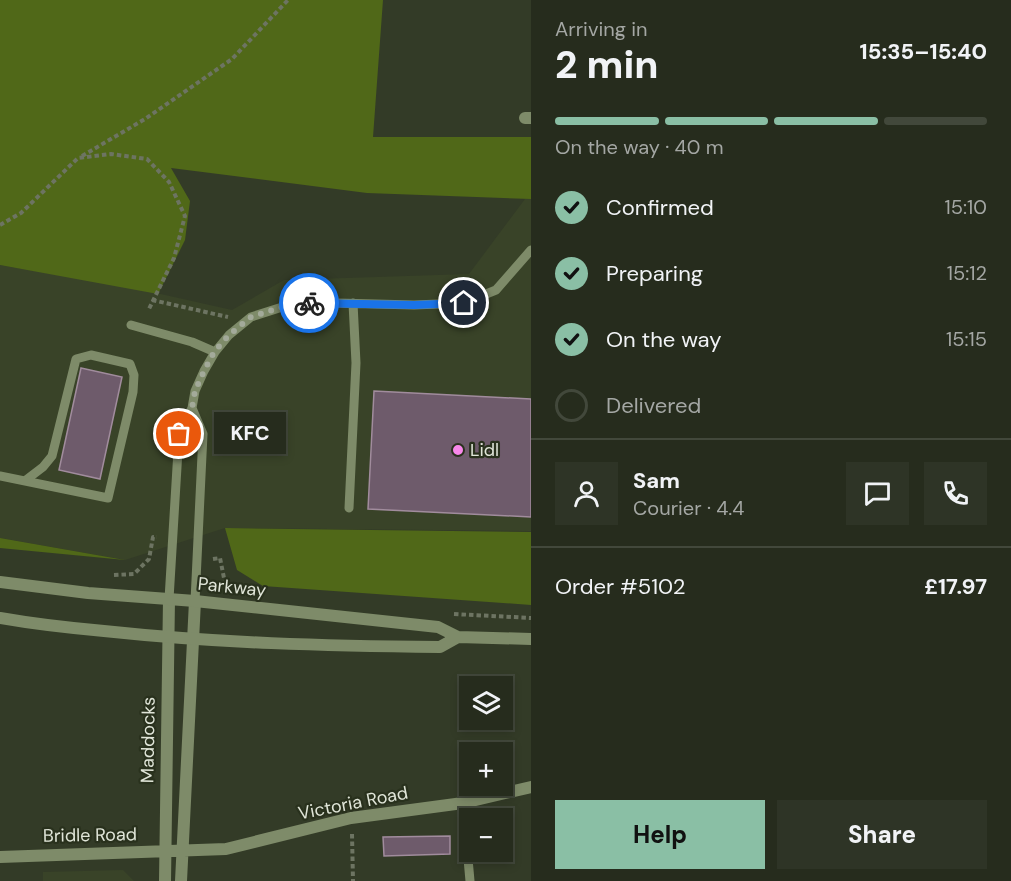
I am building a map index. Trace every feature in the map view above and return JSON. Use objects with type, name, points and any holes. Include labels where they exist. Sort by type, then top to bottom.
[{"type":"street","name":"Parkway","points":[[0,582],[88,593],[195,601],[438,627],[458,637],[531,639]]},
{"type":"street","name":"Maddocks","points":[[165,881],[169,599]]},
{"type":"street","points":[[181,881],[195,601]]},
{"type":"street","name":"Parkway","points":[[0,618],[167,638],[256,644],[440,647],[458,637]]},
{"type":"street","name":"Victoria Road","points":[[182,852],[226,849],[351,818],[464,803],[531,786]]},
{"type":"street","name":"Bridle Road","points":[[0,857],[182,852]]},
{"type":"lane","points":[[169,599],[179,434],[192,408],[195,391],[214,352],[229,335],[251,317],[298,302],[414,305],[464,303],[496,290],[531,250]]},
{"type":"lane","points":[[350,508],[356,363],[353,303]]},
{"type":"lane","points":[[131,325],[192,342],[214,352]]},
{"type":"lane","points":[[0,476],[108,498],[133,392],[134,375],[130,364],[91,356],[75,359],[52,456],[26,480]]},
{"type":"lane","points":[[192,408],[203,434],[195,601]]},
{"type":"lane","points":[[464,803],[470,881]]},
{"type":"path","points":[[0,225],[21,213],[78,158],[145,118],[232,59],[288,0]]},
{"type":"path","points":[[78,158],[111,154],[147,159],[169,182],[185,216],[174,258],[148,311]]},
{"type":"path","points":[[152,300],[226,316]]},
{"type":"path","points":[[112,575],[134,574],[149,559],[153,537],[156,537]]},
{"type":"path","points":[[215,559],[220,558],[225,583],[233,587]]},
{"type":"path","points":[[351,818],[353,881]]},
{"type":"shaded area","points":[[525,199],[531,199],[531,531],[225,528],[125,560],[0,538],[0,265],[134,288],[232,310],[284,280],[469,274]]},
{"type":"shaded area","points":[[123,870],[134,881],[43,881],[43,872]]},
{"type":"green space","points":[[0,0],[383,0],[373,137],[531,137],[531,199],[367,193],[171,168],[190,201],[185,240],[158,294],[0,265]]},
{"type":"green space","points":[[225,528],[531,532],[531,605],[263,586],[237,570]]},
{"type":"green space","points":[[0,538],[125,560],[0,548]]},
{"type":"building","points":[[81,368],[122,377],[100,479],[59,470]]},
{"type":"building","points":[[374,391],[531,399],[531,517],[368,509]]},
{"type":"building","points":[[450,836],[450,854],[384,856],[383,837]]},
{"type":"way so far","points":[[179,434],[192,408],[195,391],[204,371],[214,352],[229,335],[251,317],[298,302],[309,303]]},
{"type":"place","name":"KFC","points":[[179,434]]},
{"type":"place","name":"Lidl","points":[[458,450]]},
{"type":"route","points":[[309,303],[414,305],[464,303]]}]
